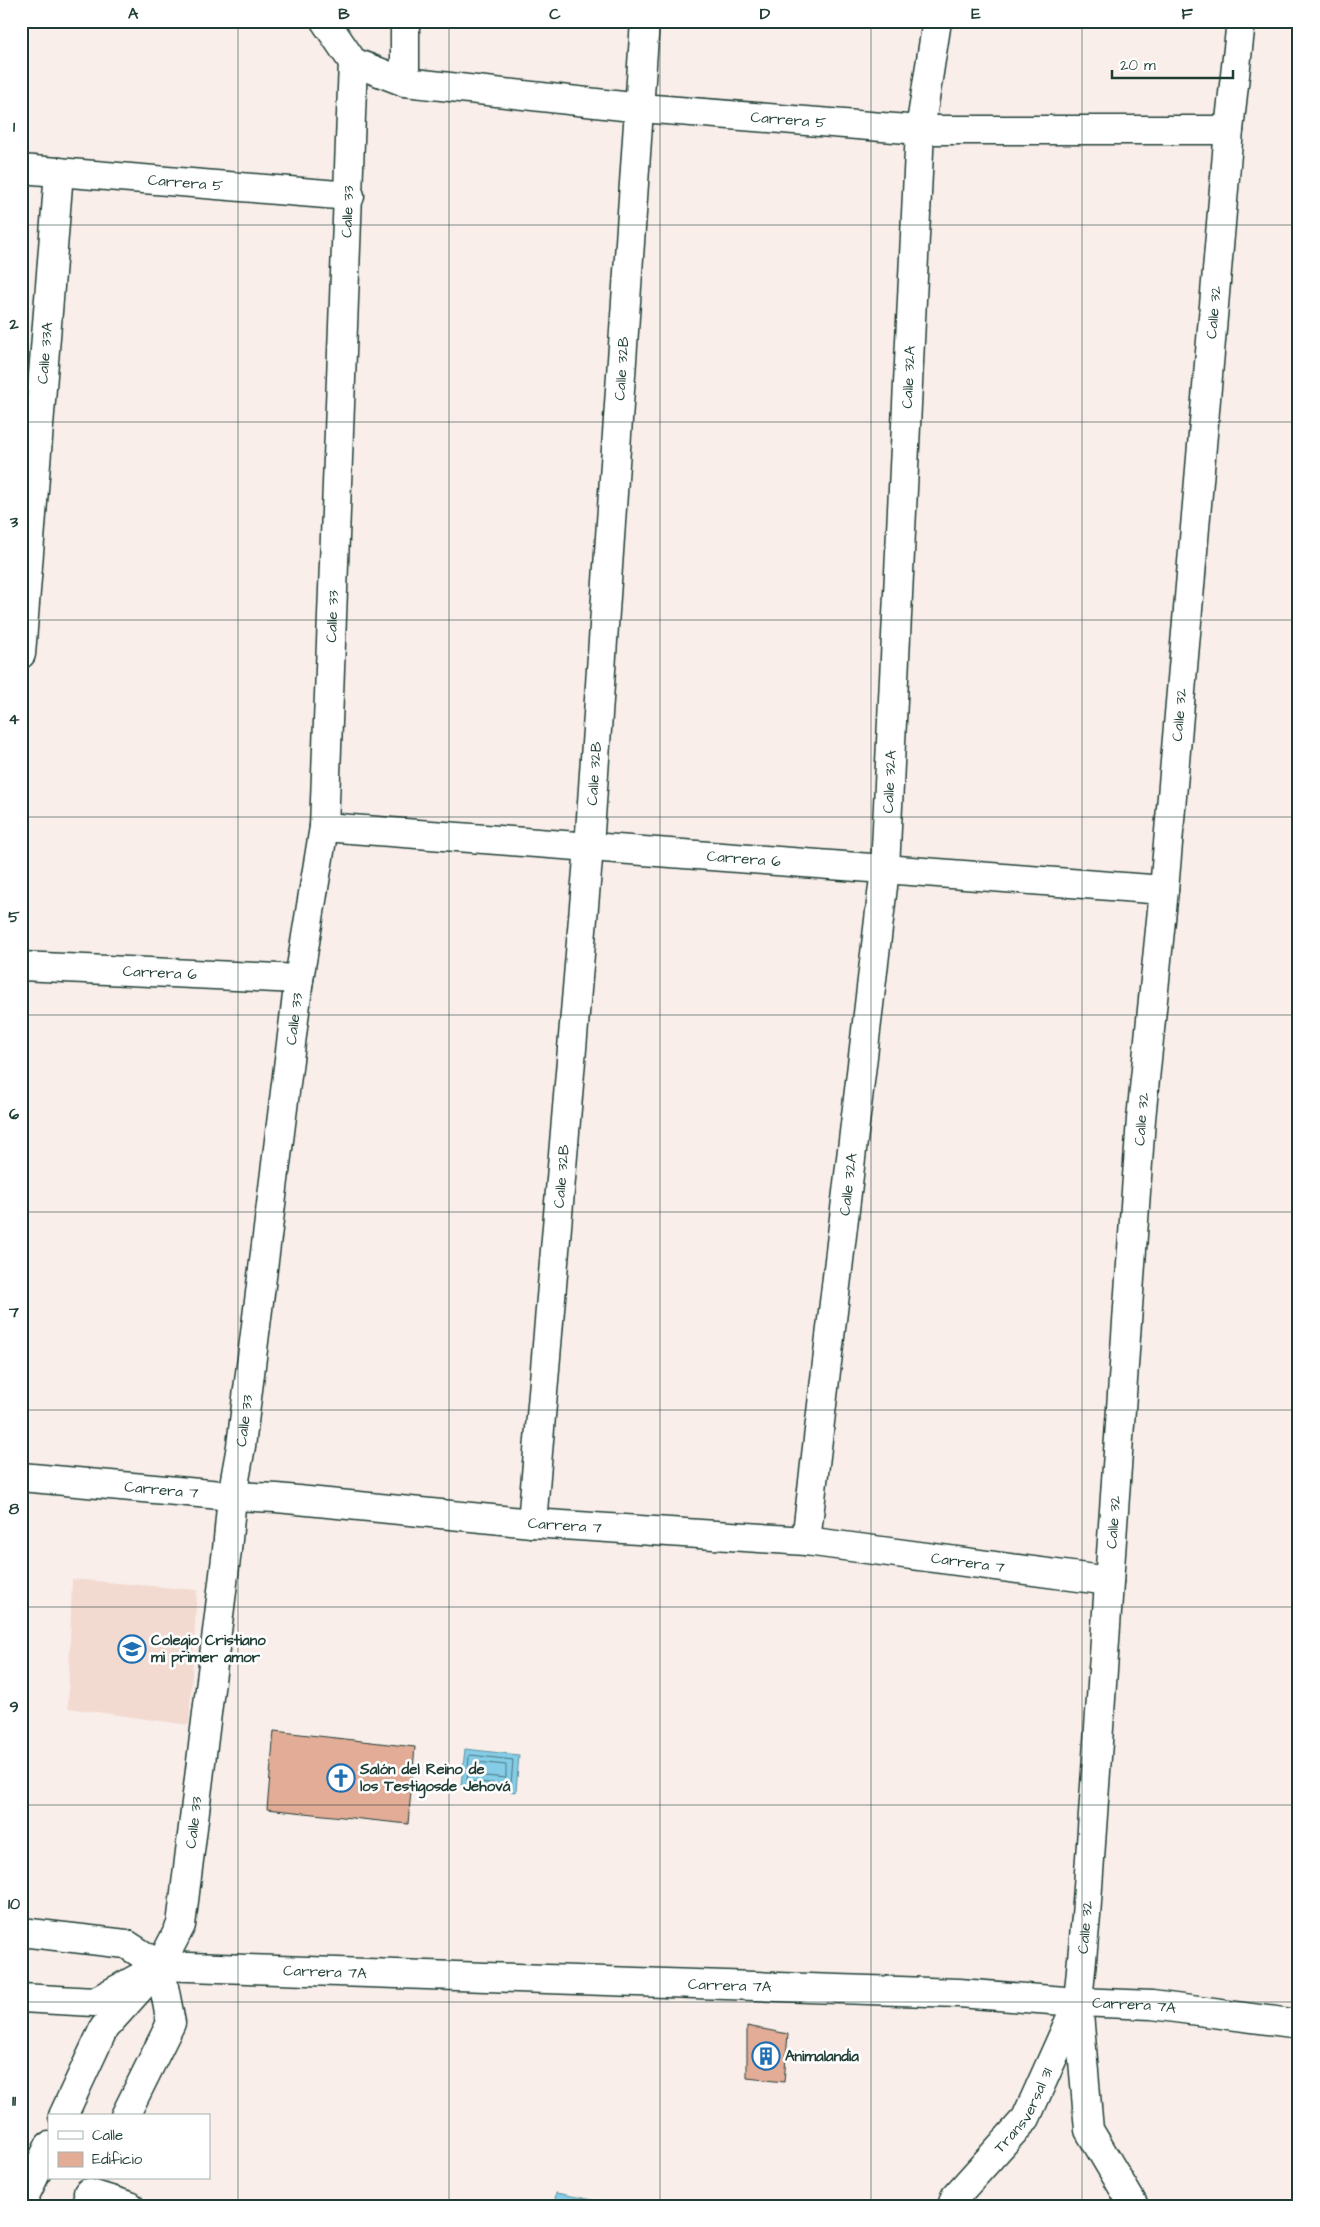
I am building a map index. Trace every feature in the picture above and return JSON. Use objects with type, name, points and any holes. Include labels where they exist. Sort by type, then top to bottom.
[{"type":"street","points":[[325,21],[353,62]]},
{"type":"street","points":[[405,21],[405,82]]},
{"type":"street","name":"Calle 32B","points":[[532,1523],[589,847],[645,21]]},
{"type":"street","name":"Calle 32A","points":[[806,1541],[885,869],[920,130],[937,21]]},
{"type":"street","name":"Calle 32","points":[[1134,2206],[1089,2130],[1078,2002],[1140,1119],[1164,890],[1229,130],[1241,21]]},
{"type":"street","name":"Carrera 5","points":[[353,62],[405,82],[640,108],[920,130],[1229,130]]},
{"type":"street","name":"Calle 33","points":[[64,2114],[104,2028],[160,1966],[181,1925],[232,1496],[242,1436],[299,979],[324,827],[350,196],[353,62]]},
{"type":"street","name":"Carrera 5","points":[[21,169],[350,196]]},
{"type":"street","name":"Calle 33A","points":[[21,654],[59,172]]},
{"type":"street","name":"Carrera 6","points":[[324,827],[1164,890]]},
{"type":"street","name":"Carrera 6","points":[[21,966],[299,979]]},
{"type":"street","name":"Carrera 7","points":[[21,1477],[286,1499],[532,1523],[806,1541],[1109,1581]]},
{"type":"street","points":[[21,1932],[126,1944],[160,1966],[171,2023],[126,2114]]},
{"type":"street","points":[[21,1998],[94,2002],[160,1966]]},
{"type":"street","name":"Carrera 7A","points":[[160,1966],[959,1993],[1078,2002],[1152,2005],[1299,2024]]},
{"type":"street","name":"Transversal 31","points":[[952,2206],[954,2197],[1026,2118],[1078,2002]]},
{"type":"street","points":[[21,2204],[48,2148]]},
{"type":"street","points":[[88,2192],[130,2206]]},
{"type":"shaded area","name":"Colegio Cristiano mi primer amor","points":[[72,1579],[197,1590],[189,1725],[68,1708]]},
{"type":"water","points":[[465,1749],[519,1755],[516,1792],[461,1785]]},
{"type":"water","points":[[556,2193],[593,2200],[592,2206],[554,2206]]},
{"type":"building","name":"Salón del Reino de los Testigosde Jehová","points":[[274,1731],[415,1747],[408,1824],[267,1809]]},
{"type":"building","name":"Animalandia","points":[[747,2026],[788,2034],[784,2082],[747,2078]]},
{"type":"place","name":"Colegio Cristiano mi primer amor","points":[[132,1649]]},
{"type":"place","name":"Salón del Reino de los Testigosde Jehová","points":[[341,1778]]},
{"type":"place","name":"Animalandia","points":[[766,2056]]}]
